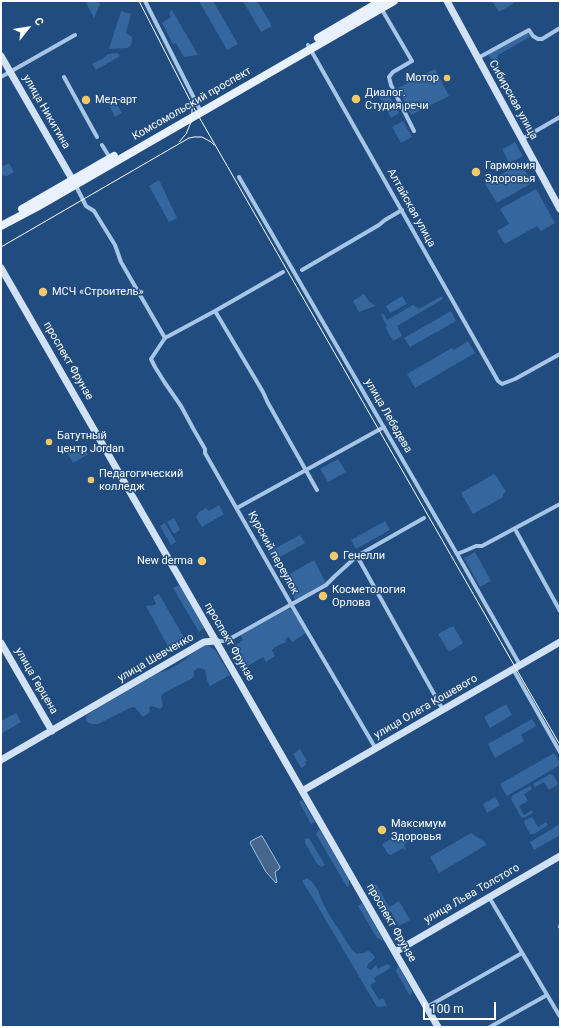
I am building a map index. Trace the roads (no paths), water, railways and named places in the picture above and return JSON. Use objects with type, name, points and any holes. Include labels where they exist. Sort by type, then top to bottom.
[{"type":"main road","name":"Комсомольский проспект","points":[[1,221],[74,182],[381,5],[394,1]]},
{"type":"main road","name":"Сибирская улица","points":[[448,1],[560,209]]},
{"type":"main road","name":"Комсомольский проспект","points":[[1,226],[37,207],[110,158],[309,47]]},
{"type":"main road","name":"улица Никитина","points":[[1,56],[74,182]]},
{"type":"main road","name":"проспект Фрунзе","points":[[1,268],[438,1027]]},
{"type":"main road","name":"улица Шевченко","points":[[1,760],[204,642],[216,641]]},
{"type":"main road","name":"улица Олега Кошевого","points":[[302,791],[560,642]]},
{"type":"main road","name":"улица Герцена","points":[[1,643],[52,731]]},
{"type":"main road","name":"улица Льва Толстого","points":[[395,952],[560,856]]},
{"type":"street","points":[[145,1],[199,108]]},
{"type":"street","points":[[381,5],[412,61],[393,72],[389,77],[391,85],[414,131]]},
{"type":"street","points":[[478,58],[529,30],[533,36],[538,39],[542,39],[560,28]]},
{"type":"street","points":[[1,77],[75,35]]},
{"type":"street","name":"Алтайская улица","points":[[309,47],[498,381],[502,384],[515,379],[560,354]]},
{"type":"street","points":[[64,77],[97,137]]},
{"type":"street","points":[[522,139],[560,117]]},
{"type":"street","points":[[102,145],[110,158]]},
{"type":"street","name":"улица Лебедева","points":[[239,177],[520,665]]},
{"type":"street","points":[[74,182],[86,206],[94,211],[115,245],[121,262],[165,338],[282,272]]},
{"type":"street","points":[[302,270],[402,210]]},
{"type":"street","points":[[215,311],[263,392],[317,490]]},
{"type":"street","name":"Курский переулок","points":[[165,338],[151,359],[155,367],[181,406],[205,449],[205,453],[376,749]]},
{"type":"street","points":[[237,508],[384,427]]},
{"type":"street","points":[[457,554],[476,546],[482,546],[560,504]]},
{"type":"street","name":"улица Шевченко","points":[[216,641],[226,641],[326,585],[357,556],[424,518]]},
{"type":"street","points":[[515,529],[560,611]]},
{"type":"street","points":[[357,556],[443,710]]},
{"type":"street","points":[[513,670],[560,752]]},
{"type":"street","points":[[489,897],[560,1016]]},
{"type":"street","points":[[427,1007],[522,953]]},
{"type":"street","points":[[490,1027],[547,995]]},
{"type":"tram line","points":[[139,1],[195,110],[560,745]]},
{"type":"tram line","points":[[179,142],[186,134],[191,122],[192,106]]},
{"type":"tram line","points":[[1,247],[189,138],[202,137],[214,145]]},
{"type":"place","name":"Мотор","points":[[447,78]]},
{"type":"place","name":"Диалог. Студия речи","points":[[356,99]]},
{"type":"place","name":"Мед-арт","points":[[86,100]]},
{"type":"place","name":"Гармония Здоровья","points":[[476,172]]},
{"type":"place","name":"МСЧ «Строитель»","points":[[43,292]]},
{"type":"place","name":"Батутный центр Jordan","points":[[49,442]]},
{"type":"place","name":"Педагогический колледж","points":[[91,480]]},
{"type":"place","name":"Генелли","points":[[334,556]]},
{"type":"place","name":"New derma","points":[[202,561]]},
{"type":"place","name":"Косметология Орлова","points":[[323,596]]},
{"type":"place","name":"Максимум Здоровья","points":[[382,830]]}]
